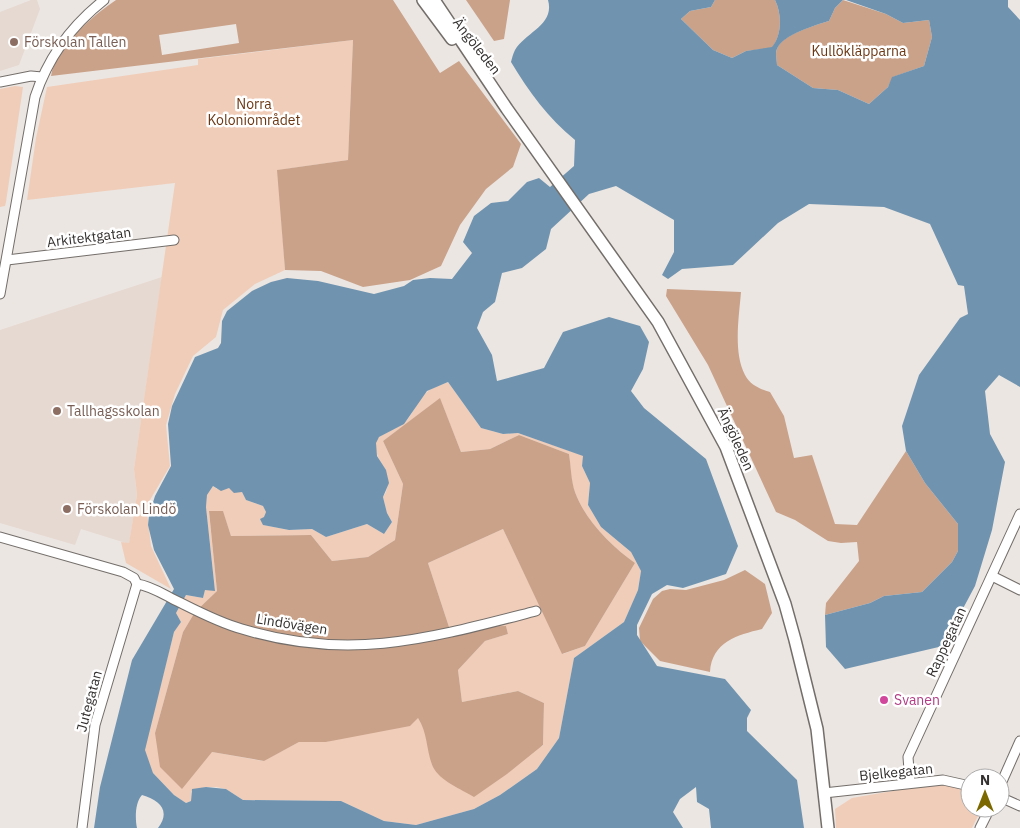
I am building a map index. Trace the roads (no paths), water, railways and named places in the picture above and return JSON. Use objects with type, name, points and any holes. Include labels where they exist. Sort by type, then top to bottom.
[{"type":"main road","name":"Ängöleden","points":[[423,0],[507,109],[578,206],[658,322],[726,448],[785,604],[817,728],[828,828]]},
{"type":"main road","name":"Ängöleden","points":[[434,0],[507,109]]},
{"type":"street","points":[[0,294],[35,97],[42,77],[59,44],[83,17],[104,0]]},
{"type":"street","points":[[0,82],[31,76],[42,77]]},
{"type":"street","name":"Arkitektgatan","points":[[7,260],[174,240]]},
{"type":"street","name":"Rappegatan","points":[[910,783],[908,757],[1020,514]]},
{"type":"street","name":"Lindövägen","points":[[0,537],[123,572],[134,578],[137,584],[230,626],[266,636],[359,646],[432,638],[536,612]]},
{"type":"street","points":[[992,576],[1020,590]]},
{"type":"street","name":"Jutegatan","points":[[82,828],[95,725],[137,584]]},
{"type":"street","points":[[1008,768],[1020,741]]},
{"type":"street","name":"Bjelkegatan","points":[[824,793],[943,780],[960,784]]},
{"type":"water","points":[[548,0],[715,0],[711,7],[690,11],[681,19],[713,50],[732,58],[746,51],[772,47],[778,37],[780,24],[775,0],[843,0],[835,8],[829,21],[800,31],[785,39],[776,51],[777,65],[813,88],[838,90],[869,104],[888,87],[892,77],[924,66],[932,37],[929,20],[903,23],[886,14],[846,0],[1008,0],[1008,7],[1020,20],[1020,387],[999,375],[985,391],[990,434],[1005,462],[992,530],[975,586],[943,646],[845,669],[826,647],[825,615],[870,603],[884,596],[922,592],[952,562],[958,551],[958,524],[925,483],[906,451],[902,426],[919,375],[960,318],[968,314],[964,286],[958,285],[930,224],[884,207],[809,204],[778,223],[733,265],[682,269],[668,279],[662,275],[674,252],[674,220],[616,186],[589,194],[551,229],[546,249],[522,268],[502,273],[495,302],[483,312],[477,328],[492,355],[497,381],[544,368],[563,332],[609,317],[640,326],[649,342],[643,369],[631,391],[644,408],[706,459],[738,546],[726,574],[683,588],[667,585],[652,594],[637,625],[637,635],[657,666],[725,679],[751,710],[747,718],[747,731],[797,780],[804,828],[711,828],[709,809],[697,802],[696,787],[680,799],[673,812],[683,828],[158,828],[164,816],[162,807],[154,800],[142,795],[137,806],[137,828],[94,828],[100,787],[132,660],[174,589],[154,550],[148,525],[155,496],[171,466],[168,424],[172,406],[195,357],[218,348],[221,343],[222,321],[227,311],[252,291],[271,282],[287,278],[318,281],[374,294],[404,286],[413,280],[430,278],[452,279],[472,253],[463,242],[474,216],[491,203],[508,201],[527,182],[539,178],[550,187],[574,166],[575,140],[556,123],[540,104],[511,62],[515,50],[544,22],[549,9]],"holes":[[[448,382],[481,428],[503,434],[518,433],[583,456],[582,466],[590,483],[588,505],[601,527],[631,552],[641,571],[638,590],[624,622],[574,658],[559,738],[537,769],[500,795],[474,809],[416,825],[384,821],[341,801],[243,800],[226,789],[206,787],[192,789],[191,801],[186,803],[174,795],[153,773],[145,750],[174,632],[181,622],[176,613],[186,595],[203,598],[205,590],[215,591],[206,507],[207,495],[213,486],[221,491],[229,488],[234,493],[242,492],[246,500],[263,506],[266,512],[264,517],[260,519],[263,525],[289,530],[312,529],[326,537],[367,524],[384,534],[392,522],[387,513],[383,497],[389,483],[386,470],[377,456],[376,443],[379,437],[404,424],[427,391]]]},
{"type":"place","name":"Förskolan Tallen","points":[[14,42]]},
{"type":"place","name":"Tallhagsskolan","points":[[57,411]]},
{"type":"place","name":"Förskolan Lindö","points":[[67,509]]},
{"type":"place","name":"Svanen","points":[[884,700]]},
{"type":"park label","name":"Kullökläpparna","points":[[859,51]]},
{"type":"park label","name":"Norra Koloniområdet","points":[[254,112]]}]
